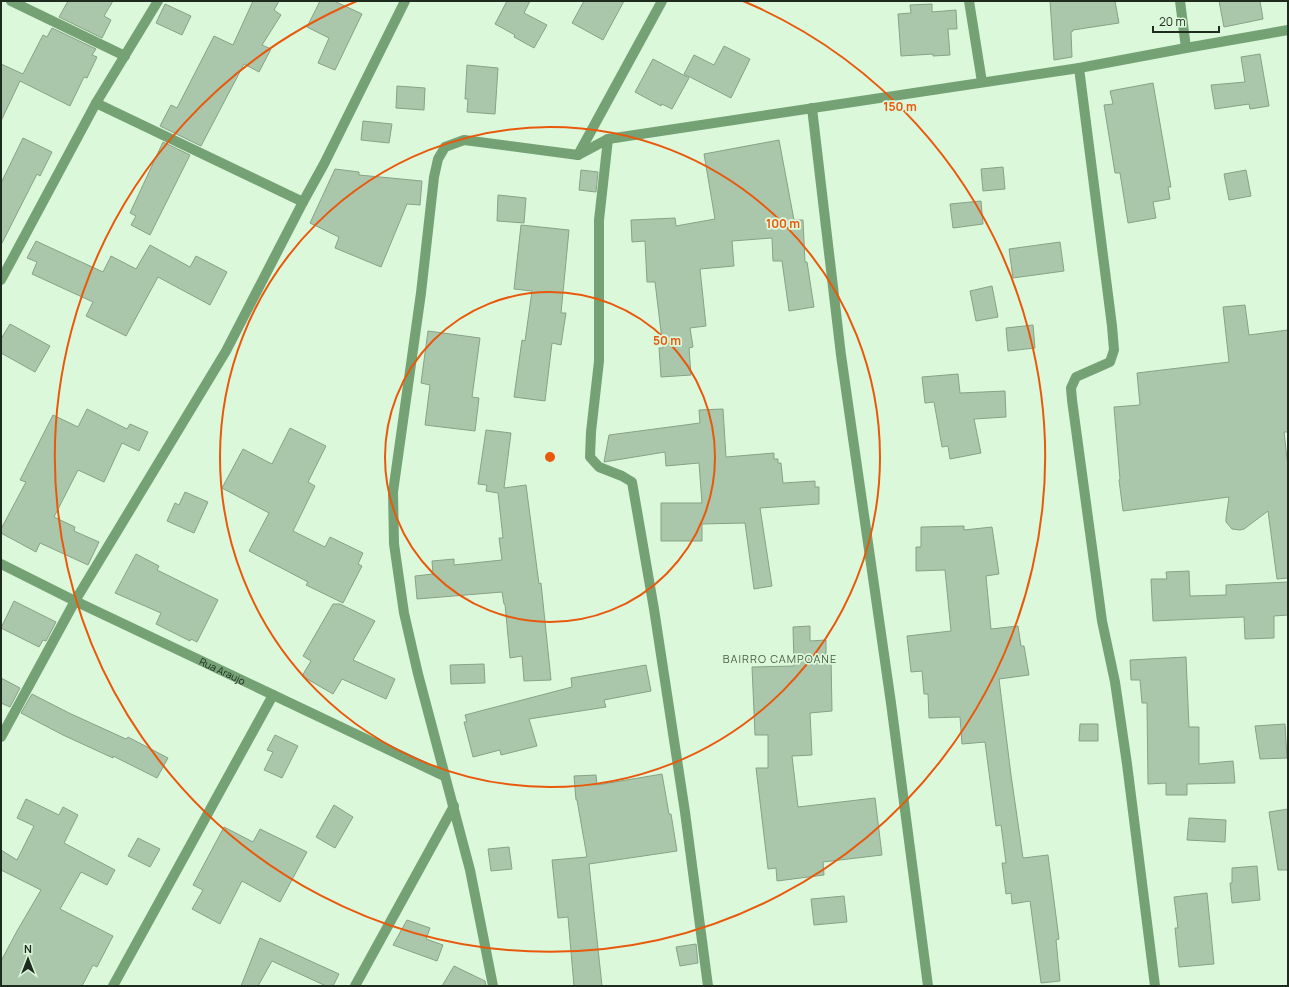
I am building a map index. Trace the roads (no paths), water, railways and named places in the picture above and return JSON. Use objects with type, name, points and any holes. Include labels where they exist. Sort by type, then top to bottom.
[{"type":"street","points":[[11,1],[125,56]]},
{"type":"street","points":[[1,280],[96,103],[158,1]]},
{"type":"street","points":[[1,737],[75,601],[226,351],[324,164],[405,1]]},
{"type":"street","points":[[578,155],[662,1]]},
{"type":"street","points":[[970,1],[982,82]]},
{"type":"street","points":[[1180,1],[1186,48]]},
{"type":"street","points":[[493,986],[470,870],[454,806],[444,776],[404,614],[394,544],[393,492],[421,293],[434,177],[438,160],[445,147],[464,140],[578,155],[608,139],[678,130],[812,108],[1079,68],[1288,30]]},
{"type":"street","points":[[1079,68],[1114,350],[1110,362],[1076,377],[1071,388],[1102,621],[1115,682],[1126,756],[1155,986]]},
{"type":"street","points":[[96,103],[303,202]]},
{"type":"street","points":[[812,108],[841,355],[928,986]]},
{"type":"street","points":[[608,139],[599,220],[599,361],[591,432],[590,457],[599,467],[622,476],[632,482],[654,609],[685,812],[708,986]]},
{"type":"street","name":"Rua Araujo","points":[[1,564],[75,601],[444,776]]},
{"type":"street","points":[[113,986],[273,695]]},
{"type":"street","points":[[355,986],[454,806]]},
{"type":"district","name":"BAIRRO CAMPOANE","points":[[780,659]]}]
